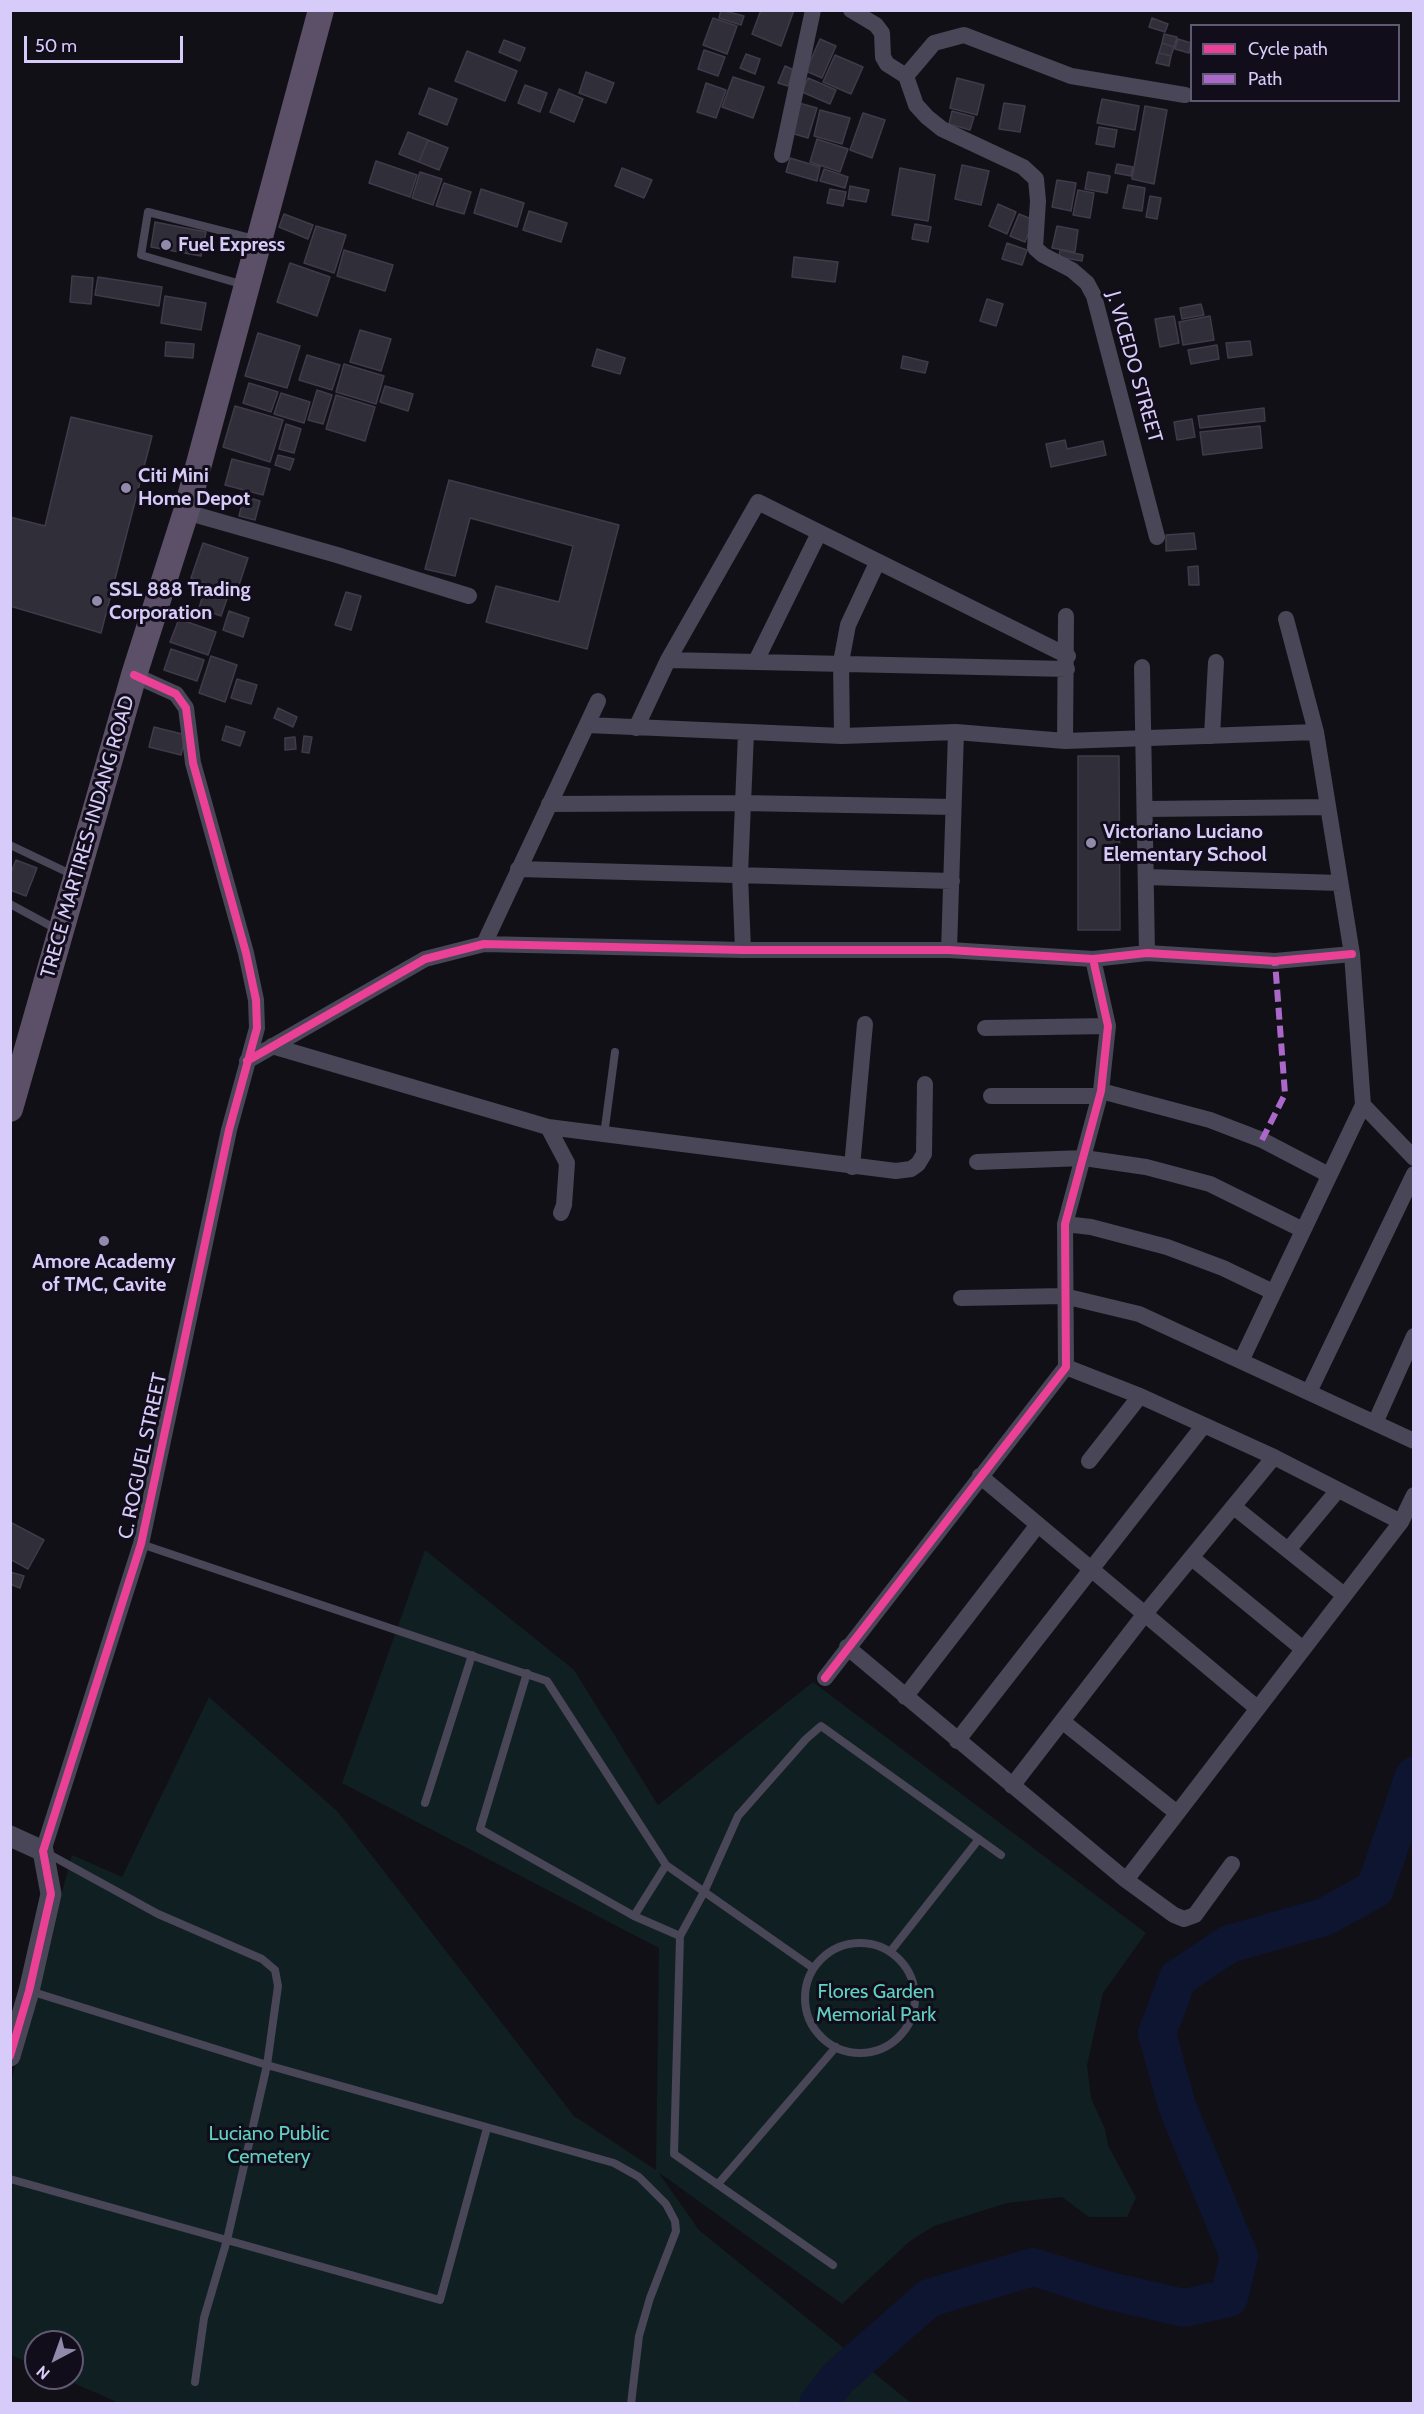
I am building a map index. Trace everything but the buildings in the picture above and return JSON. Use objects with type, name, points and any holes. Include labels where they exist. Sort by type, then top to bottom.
[{"type":"main road","name":"TRECE MARTIRES-INDANG ROAD","points":[[10,1109],[134,675],[186,512],[321,10]]},
{"type":"street","points":[[782,155],[813,10]]},
{"type":"street","points":[[851,10],[876,25],[882,33],[883,57],[887,64],[906,76],[934,43],[964,35],[1071,76],[1185,95]]},
{"type":"street","name":"J. VICEDO STREET","points":[[906,76],[916,105],[942,129],[1023,167],[1036,179],[1038,201],[1035,248],[1042,255],[1072,270],[1087,283],[1094,296],[1157,537]]},
{"type":"street","points":[[636,728],[668,660],[758,502],[1067,662]]},
{"type":"street","points":[[186,512],[338,555],[469,596]]},
{"type":"street","points":[[756,661],[819,533]]},
{"type":"street","points":[[842,736],[841,662],[848,625],[877,563]]},
{"type":"street","points":[[1065,741],[1066,616]]},
{"type":"street","points":[[1241,1361],[1363,1105],[1352,954],[1316,732],[1286,619]]},
{"type":"street","points":[[668,660],[1067,662]]},
{"type":"street","points":[[1212,735],[1216,662]]},
{"type":"street","points":[[1142,667],[1147,953]]},
{"type":"street","name":"C. ROGUEL STREET","points":[[43,1851],[141,1544],[229,1130],[257,1028],[253,986],[192,763],[186,708],[176,694],[134,675]]},
{"type":"street","points":[[484,944],[598,701]]},
{"type":"street","points":[[587,725],[842,736],[956,732],[1065,741],[1316,732]]},
{"type":"street","points":[[949,950],[956,732]]},
{"type":"street","points":[[743,950],[741,875],[746,733]]},
{"type":"street","points":[[549,804],[742,803],[953,807]]},
{"type":"street","points":[[1146,809],[1328,807]]},
{"type":"street","points":[[518,869],[952,881]]},
{"type":"street","points":[[1146,877],[1340,883]]},
{"type":"street","points":[[247,1061],[425,959],[484,944],[743,950],[949,950],[1093,959],[1147,953],[1275,960],[1352,954]]},
{"type":"street","points":[[825,1678],[1066,1367],[1065,1224],[1101,1094],[1108,1026],[1093,959]]},
{"type":"street","points":[[852,1167],[865,1024]]},
{"type":"street","points":[[985,1028],[1108,1026]]},
{"type":"street","points":[[272,1046],[549,1127],[896,1171],[911,1169],[918,1164],[924,1154],[925,1084]]},
{"type":"street","points":[[991,1096],[1101,1094],[1210,1120],[1262,1140],[1329,1175]]},
{"type":"street","points":[[1363,1105],[1413,1158]]},
{"type":"street","points":[[549,1127],[567,1163],[564,1205],[561,1213]]},
{"type":"street","points":[[977,1162],[1084,1158],[1146,1167],[1210,1184],[1303,1230]]},
{"type":"street","points":[[1309,1392],[1413,1174]]},
{"type":"street","points":[[1065,1224],[1091,1227],[1167,1247],[1223,1268],[1273,1292]]},
{"type":"street","points":[[961,1298],[1064,1296],[1138,1314],[1413,1441]]},
{"type":"street","points":[[1375,1423],[1413,1336]]},
{"type":"street","points":[[1066,1367],[1140,1396],[1274,1457],[1401,1522]]},
{"type":"street","points":[[1089,1461],[1140,1396]]},
{"type":"street","points":[[957,1741],[1204,1425]]},
{"type":"street","points":[[1012,1786],[1144,1615],[1274,1457]]},
{"type":"street","points":[[980,1476],[1257,1708]]},
{"type":"street","points":[[1288,1550],[1338,1490]]},
{"type":"street","points":[[1126,1880],[1401,1522],[1413,1495]]},
{"type":"street","points":[[1234,1507],[1344,1595]]},
{"type":"street","points":[[905,1697],[1037,1526]]},
{"type":"street","points":[[1192,1558],[1303,1649]]},
{"type":"street","points":[[847,1647],[1126,1880],[1174,1915],[1184,1919],[1195,1915],[1232,1864]]},
{"type":"street","points":[[1062,1721],[1178,1813]]},
{"type":"street","points":[[10,1836],[43,1851],[51,1894],[29,1991],[10,2056]]},
{"type":"lane","points":[[247,286],[141,255],[148,212],[260,240]]},
{"type":"lane","points":[[10,845],[76,876]]},
{"type":"lane","points":[[10,904],[61,931]]},
{"type":"lane","points":[[604,1135],[615,1052]]},
{"type":"lane","points":[[141,1544],[547,1681],[666,1865],[813,1968]]},
{"type":"lane","points":[[425,1803],[472,1655]]},
{"type":"lane","points":[[527,1673],[480,1829],[634,1916],[680,1936]]},
{"type":"lane","points":[[833,2265],[674,2154],[680,1936],[704,1892],[731,1829],[747,1803],[821,1726],[1001,1855]]},
{"type":"lane","points":[[890,1952],[979,1839]]},
{"type":"lane","points":[[43,1851],[158,1914],[270,1964],[275,1970],[278,1986],[267,2065],[227,2240],[204,2318],[195,2382]]},
{"type":"lane","points":[[634,1916],[666,1865]]},
{"type":"lane","points":[[848,1944],[877,1945],[890,1952],[907,1970],[915,1993],[914,2010],[908,2025],[891,2043],[868,2052],[852,2052],[836,2047],[818,2033],[807,2013],[806,1990],[813,1968],[822,1957],[848,1944]]},
{"type":"lane","points":[[29,1991],[267,2065],[623,2167],[648,2183],[671,2212],[676,2231],[650,2298],[639,2336],[631,2403]]},
{"type":"lane","points":[[718,2184],[836,2047]]},
{"type":"lane","points":[[10,2179],[440,2300],[487,2128]]},
{"type":"green space","points":[[425,1550],[574,1670],[658,1805],[813,1682],[1146,1933],[1103,1993],[1087,2065],[1091,2098],[1105,2129],[1108,2145],[1136,2198],[1127,2217],[1089,2217],[1062,2197],[1007,2203],[934,2226],[910,2241],[842,2304],[658,2172],[699,2230],[911,2403],[119,2403],[84,2388],[84,2330],[24,2330],[24,2361],[11,2355],[11,2082],[72,1855],[122,1877],[209,1697],[338,1812],[574,2116],[656,2170],[659,1948],[342,1783]]},
{"type":"waterway","points":[[818,2404],[838,2378],[929,2298],[1033,2267],[1106,2290],[1184,2308],[1229,2298],[1239,2256],[1177,2106],[1157,2033],[1178,1978],[1229,1944],[1324,1917],[1375,1889],[1414,1776]]},
{"type":"marked path","points":[[1262,1140],[1285,1094],[1275,961]]},
{"type":"cycle path","points":[[10,2056],[29,1991],[51,1894],[43,1851],[141,1544],[229,1130],[257,1028],[256,1000],[246,953],[193,763],[186,708],[176,694],[134,675]]},
{"type":"cycle path","points":[[247,1061],[425,959],[484,944],[743,950],[949,950],[1093,959],[1147,953],[1275,961],[1352,954]]},
{"type":"cycle path","points":[[825,1678],[1066,1367],[1065,1224],[1101,1091],[1108,1026],[1093,959]]},
{"type":"place","name":"Fuel Express","points":[[166,245]]},
{"type":"place","name":"Citi Mini Home Depot","points":[[126,488]]},
{"type":"place","name":"SSL 888 Trading Corporation","points":[[97,601]]},
{"type":"place","name":"Victoriano Luciano Elementary School","points":[[1091,843]]},
{"type":"place","name":"Amore Academy of TMC, Cavite","points":[[104,1241]]},
{"type":"park label","name":"Flores Garden Memorial Park","points":[[876,2004]]},
{"type":"park label","name":"Luciano Public Cemetery","points":[[269,2146]]}]
